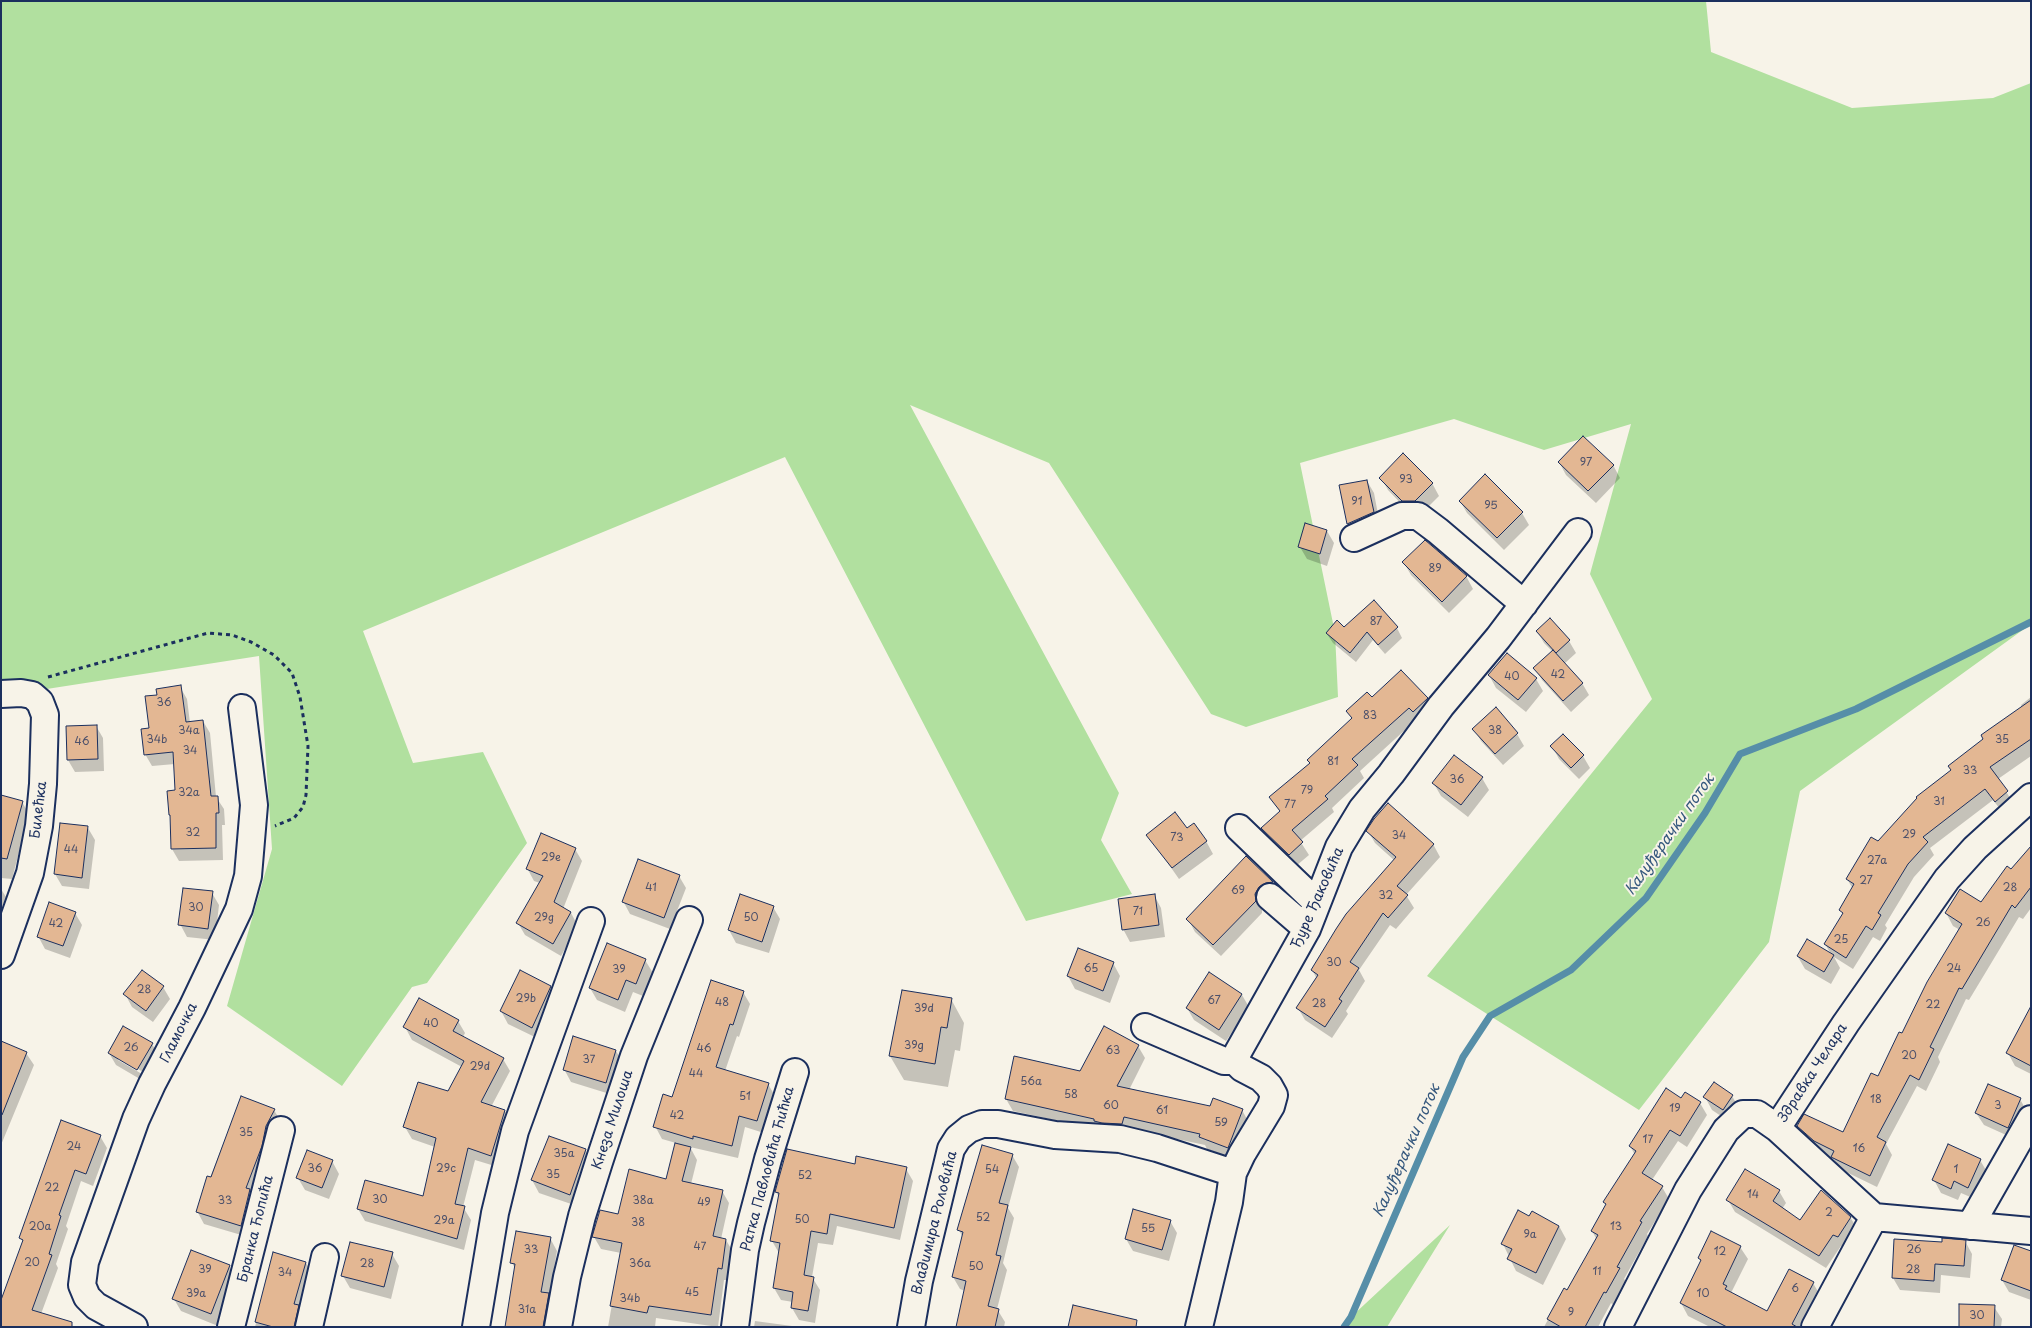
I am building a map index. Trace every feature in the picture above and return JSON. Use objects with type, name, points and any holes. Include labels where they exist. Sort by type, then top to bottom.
[{"type":"street","points":[[1354,538],[1402,516],[1418,516],[1524,604]]},
{"type":"street","name":"Ђуре Ђаковића","points":[[1236,1061],[1238,1052],[1307,929],[1339,847],[1362,808],[1392,774],[1442,706],[1524,604],[1578,532]]},
{"type":"street","name":"Билећка","points":[[1,955],[13,927],[30,873],[39,826],[44,784],[45,715],[40,702],[32,695],[11,693]]},
{"type":"street","name":"Гламочка","points":[[134,1327],[96,1306],[87,1297],[82,1285],[85,1262],[118,1166],[140,1110],[239,910],[248,876],[254,805],[242,708]]},
{"type":"street","name":"Здравка Челара","points":[[1618,1327],[1688,1190],[1726,1130],[1743,1114],[1757,1114],[1777,1128],[1846,1023],[1947,879],[1975,848],[2031,797]]},
{"type":"street","points":[[1239,828],[1317,902]]},
{"type":"street","points":[[1270,897],[1307,929]]},
{"type":"street","name":"Кнеза Милоша","points":[[558,1327],[566,1277],[599,1162],[634,1056],[689,920]]},
{"type":"street","points":[[476,1327],[495,1213],[516,1131],[590,921]]},
{"type":"street","points":[[1146,1026],[1224,1061],[1236,1061],[1242,1068],[1261,1078],[1274,1095],[1271,1106],[1242,1154],[1233,1173],[1229,1202],[1199,1327]]},
{"type":"street","name":"Ратка Павловића Ћићка","points":[[735,1327],[745,1250],[751,1223],[768,1159],[795,1072]]},
{"type":"street","points":[[1970,1226],[2031,1119]]},
{"type":"street","name":"Владимира Роловића","points":[[911,1327],[919,1281],[951,1149],[958,1138],[969,1129],[982,1124],[998,1124],[1055,1135],[1120,1139],[1157,1148],[1233,1173]]},
{"type":"street","points":[[1777,1128],[1874,1217],[2031,1231]]},
{"type":"street","name":"Бранка Ћопића","points":[[231,1327],[281,1130]]},
{"type":"street","points":[[1815,1327],[1874,1217]]},
{"type":"street","points":[[309,1327],[325,1257]]},
{"type":"path","points":[[11,693],[41,679],[70,669],[208,632],[232,635],[251,642],[274,655],[292,673],[300,697],[308,746],[306,795],[302,807],[294,818],[277,826],[253,833]]},
{"type":"green space","points":[[1,1],[1706,1],[1711,52],[1852,108],[1993,98],[2031,83],[2031,624],[1800,791],[1769,942],[1639,1110],[1427,976],[1652,699],[1590,574],[1631,424],[1544,450],[1454,419],[1300,463],[1335,633],[1338,697],[1246,727],[1211,714],[1049,463],[910,405],[1119,793],[1101,840],[1132,894],[1026,921],[785,457],[363,631],[413,763],[483,752],[527,843],[427,983],[412,987],[342,1086],[227,1006],[272,849],[259,656],[21,693],[1,691]]},
{"type":"green space","points":[[1450,1225],[1387,1327],[1340,1327],[1351,1317]]},
{"type":"building","points":[[1583,436],[1614,465],[1588,491],[1558,462]]},
{"type":"building","points":[[1403,453],[1433,483],[1415,501],[1402,501],[1379,478]]},
{"type":"building","points":[[1485,474],[1523,512],[1497,538],[1459,501]]},
{"type":"building","points":[[1367,480],[1374,512],[1347,524],[1339,485]]},
{"type":"building","points":[[1305,523],[1327,530],[1320,554],[1298,547]]},
{"type":"building","points":[[1425,540],[1467,576],[1442,602],[1402,562]]},
{"type":"building","points":[[1374,600],[1398,627],[1378,645],[1367,632],[1350,653],[1326,633],[1337,620],[1344,627]]},
{"type":"building","points":[[1550,618],[1570,640],[1556,653],[1536,631]]},
{"type":"building","points":[[1553,650],[1583,683],[1563,701],[1533,668]]},
{"type":"building","points":[[1507,653],[1537,678],[1518,700],[1488,675]]},
{"type":"building","points":[[1401,670],[1428,698],[1413,712],[1409,708],[1352,759],[1358,765],[1325,796],[1328,799],[1292,830],[1303,842],[1289,855],[1261,828],[1280,811],[1269,797],[1310,763],[1307,760],[1352,718],[1346,711],[1367,692],[1372,697]]},
{"type":"building","points":[[181,685],[186,722],[203,720],[211,796],[218,796],[219,813],[216,813],[216,848],[171,849],[167,791],[175,790],[173,752],[144,755],[141,729],[149,728],[145,696],[157,695],[156,689]]},
{"type":"building","points":[[2031,700],[2031,739],[1990,767],[2008,791],[1995,802],[1985,789],[1923,837],[1928,842],[1908,864],[1878,913],[1881,915],[1872,930],[1866,926],[1846,958],[1824,944],[1843,913],[1839,910],[1854,884],[1846,879],[1871,837],[1878,841],[1916,797],[1951,770],[1948,766],[1983,739],[1981,735]]},
{"type":"building","points":[[1496,707],[1518,733],[1495,754],[1472,729]]},
{"type":"building","points":[[97,725],[98,759],[67,760],[66,726]]},
{"type":"building","points":[[1563,734],[1584,755],[1571,768],[1550,746]]},
{"type":"building","points":[[1454,755],[1483,777],[1461,805],[1432,783]]},
{"type":"building","points":[[1,795],[23,801],[7,859],[1,858]]},
{"type":"building","points":[[1388,803],[1434,844],[1397,886],[1408,895],[1388,918],[1383,913],[1350,962],[1359,968],[1339,999],[1342,1001],[1325,1027],[1296,1008],[1318,975],[1311,970],[1336,929],[1346,914],[1396,857],[1366,831]]},
{"type":"building","points":[[1175,812],[1187,828],[1194,823],[1207,841],[1172,868],[1146,835]]},
{"type":"building","points":[[60,823],[88,826],[82,878],[54,874]]},
{"type":"building","points":[[541,833],[576,848],[554,902],[571,912],[553,944],[516,923],[543,876],[526,869]]},
{"type":"building","points":[[2031,846],[2031,887],[2015,908],[2012,905],[1962,989],[1959,988],[1930,1047],[1934,1049],[1919,1080],[1910,1075],[1877,1137],[1886,1142],[1870,1176],[1831,1157],[1834,1151],[1814,1141],[1797,1126],[1804,1114],[1843,1132],[1871,1073],[1878,1076],[1899,1032],[1902,1033],[1927,982],[1962,924],[1945,913],[1960,889],[1981,902],[2007,866],[2011,869]]},
{"type":"building","points":[[1246,856],[1273,882],[1259,887],[1255,894],[1256,901],[1213,945],[1186,919]]},
{"type":"building","points":[[638,859],[680,875],[664,918],[622,902]]},
{"type":"building","points":[[183,888],[213,891],[208,929],[178,925]]},
{"type":"building","points":[[740,894],[774,906],[762,942],[728,930]]},
{"type":"building","points":[[1155,894],[1159,925],[1122,930],[1118,899]]},
{"type":"building","points":[[49,902],[76,912],[63,946],[37,937]]},
{"type":"building","points":[[1807,939],[1834,955],[1824,972],[1797,956]]},
{"type":"building","points":[[607,943],[646,959],[636,984],[626,980],[618,1000],[589,988]]},
{"type":"building","points":[[1078,948],[1114,962],[1103,991],[1067,976]]},
{"type":"building","points":[[142,970],[164,986],[146,1011],[123,994]]},
{"type":"building","points":[[520,970],[551,986],[532,1028],[500,1011]]},
{"type":"building","points":[[1209,972],[1242,994],[1219,1030],[1186,1008]]},
{"type":"building","points":[[711,980],[744,991],[733,1025],[730,1024],[716,1067],[769,1083],[757,1121],[739,1116],[732,1146],[693,1136],[693,1139],[653,1127],[663,1094],[672,1097]]},
{"type":"building","points":[[902,990],[952,998],[947,1028],[941,1027],[935,1064],[889,1056]]},
{"type":"building","points":[[419,998],[459,1020],[453,1031],[504,1058],[481,1102],[505,1110],[491,1156],[468,1148],[455,1204],[465,1206],[457,1239],[357,1209],[365,1180],[423,1196],[436,1138],[403,1127],[418,1082],[448,1091],[464,1061],[403,1027]]},
{"type":"building","points":[[2031,1006],[2031,1066],[2006,1053]]},
{"type":"building","points":[[123,1026],[153,1043],[137,1070],[108,1053]]},
{"type":"building","points":[[1104,1026],[1139,1045],[1117,1086],[1210,1106],[1213,1098],[1243,1109],[1228,1148],[1199,1137],[1200,1134],[1124,1117],[1122,1124],[1102,1123],[1094,1121],[1094,1119],[1005,1099],[1014,1056],[1080,1071]]},
{"type":"building","points":[[573,1036],[616,1050],[606,1083],[563,1070]]},
{"type":"building","points":[[1,1041],[27,1052],[2,1115],[1,1115]]},
{"type":"building","points":[[1714,1082],[1733,1095],[1723,1110],[1703,1097]]},
{"type":"building","points":[[1988,1084],[2021,1098],[2008,1128],[1975,1113]]},
{"type":"building","points":[[1666,1088],[1681,1098],[1685,1092],[1701,1102],[1680,1136],[1670,1130],[1642,1173],[1663,1186],[1640,1221],[1642,1222],[1617,1267],[1620,1268],[1606,1293],[1604,1292],[1585,1327],[1561,1327],[1547,1319],[1564,1288],[1567,1290],[1598,1235],[1591,1231],[1606,1204],[1603,1202],[1636,1151],[1629,1146]]},
{"type":"building","points":[[241,1096],[275,1109],[266,1126],[262,1146],[246,1188],[250,1189],[241,1226],[196,1212],[207,1176],[211,1177]]},
{"type":"building","points":[[61,1120],[101,1135],[86,1174],[75,1170],[59,1215],[61,1216],[49,1254],[52,1255],[32,1310],[72,1322],[72,1327],[1,1327],[1,1300],[23,1240],[19,1238]]},
{"type":"building","points":[[549,1136],[586,1149],[570,1195],[531,1180]]},
{"type":"building","points":[[675,1143],[691,1147],[682,1181],[723,1190],[713,1236],[726,1239],[722,1269],[718,1268],[711,1315],[649,1306],[647,1313],[610,1306],[622,1243],[592,1237],[600,1210],[618,1214],[629,1169],[666,1179]]},
{"type":"building","points":[[1948,1144],[1981,1159],[1968,1188],[1954,1181],[1951,1189],[1932,1180]]},
{"type":"building","points":[[982,1145],[1013,1154],[999,1203],[1008,1205],[996,1255],[1001,1256],[988,1306],[999,1309],[995,1327],[956,1327],[966,1281],[952,1277],[963,1232],[957,1230]]},
{"type":"building","points":[[787,1149],[855,1164],[856,1156],[907,1167],[894,1228],[830,1214],[827,1234],[811,1231],[804,1275],[814,1277],[808,1311],[791,1308],[793,1292],[773,1288],[780,1243],[770,1241],[779,1193],[775,1192]]},
{"type":"building","points":[[307,1150],[333,1160],[322,1188],[296,1178]]},
{"type":"building","points":[[1745,1169],[1780,1190],[1773,1201],[1800,1220],[1821,1190],[1851,1217],[1838,1237],[1833,1235],[1819,1256],[1726,1200]]},
{"type":"building","points":[[1133,1209],[1171,1220],[1162,1250],[1125,1239]]},
{"type":"building","points":[[1518,1210],[1529,1216],[1532,1211],[1559,1226],[1536,1273],[1507,1259],[1512,1249],[1501,1244]]},
{"type":"building","points":[[516,1231],[551,1237],[541,1292],[549,1293],[543,1327],[505,1327],[515,1264],[510,1263]]},
{"type":"building","points":[[1711,1231],[1741,1246],[1723,1284],[1727,1286],[1725,1289],[1767,1311],[1789,1269],[1814,1282],[1792,1324],[1797,1327],[1727,1327],[1680,1303],[1701,1260],[1698,1258]]},
{"type":"building","points":[[1942,1238],[1966,1240],[1964,1266],[1935,1264],[1934,1281],[1892,1278],[1894,1239],[1942,1242]]},
{"type":"building","points":[[350,1242],[393,1252],[384,1287],[341,1276]]},
{"type":"building","points":[[2014,1245],[2031,1251],[2031,1291],[2001,1280]]},
{"type":"building","points":[[191,1250],[230,1265],[211,1314],[172,1299]]},
{"type":"building","points":[[273,1252],[306,1262],[294,1304],[299,1305],[294,1327],[273,1327],[255,1322]]},
{"type":"building","points":[[1959,1304],[1995,1305],[1994,1327],[1959,1327]]},
{"type":"building","points":[[1073,1305],[1137,1320],[1136,1327],[1068,1327]]},
{"type":"waterway","name":"Калуђерачки поток","points":[[1344,1327],[1351,1317],[1463,1057],[1490,1016],[1571,970],[1646,898],[1705,813],[1740,754],[1856,709],[2031,622]]}]
